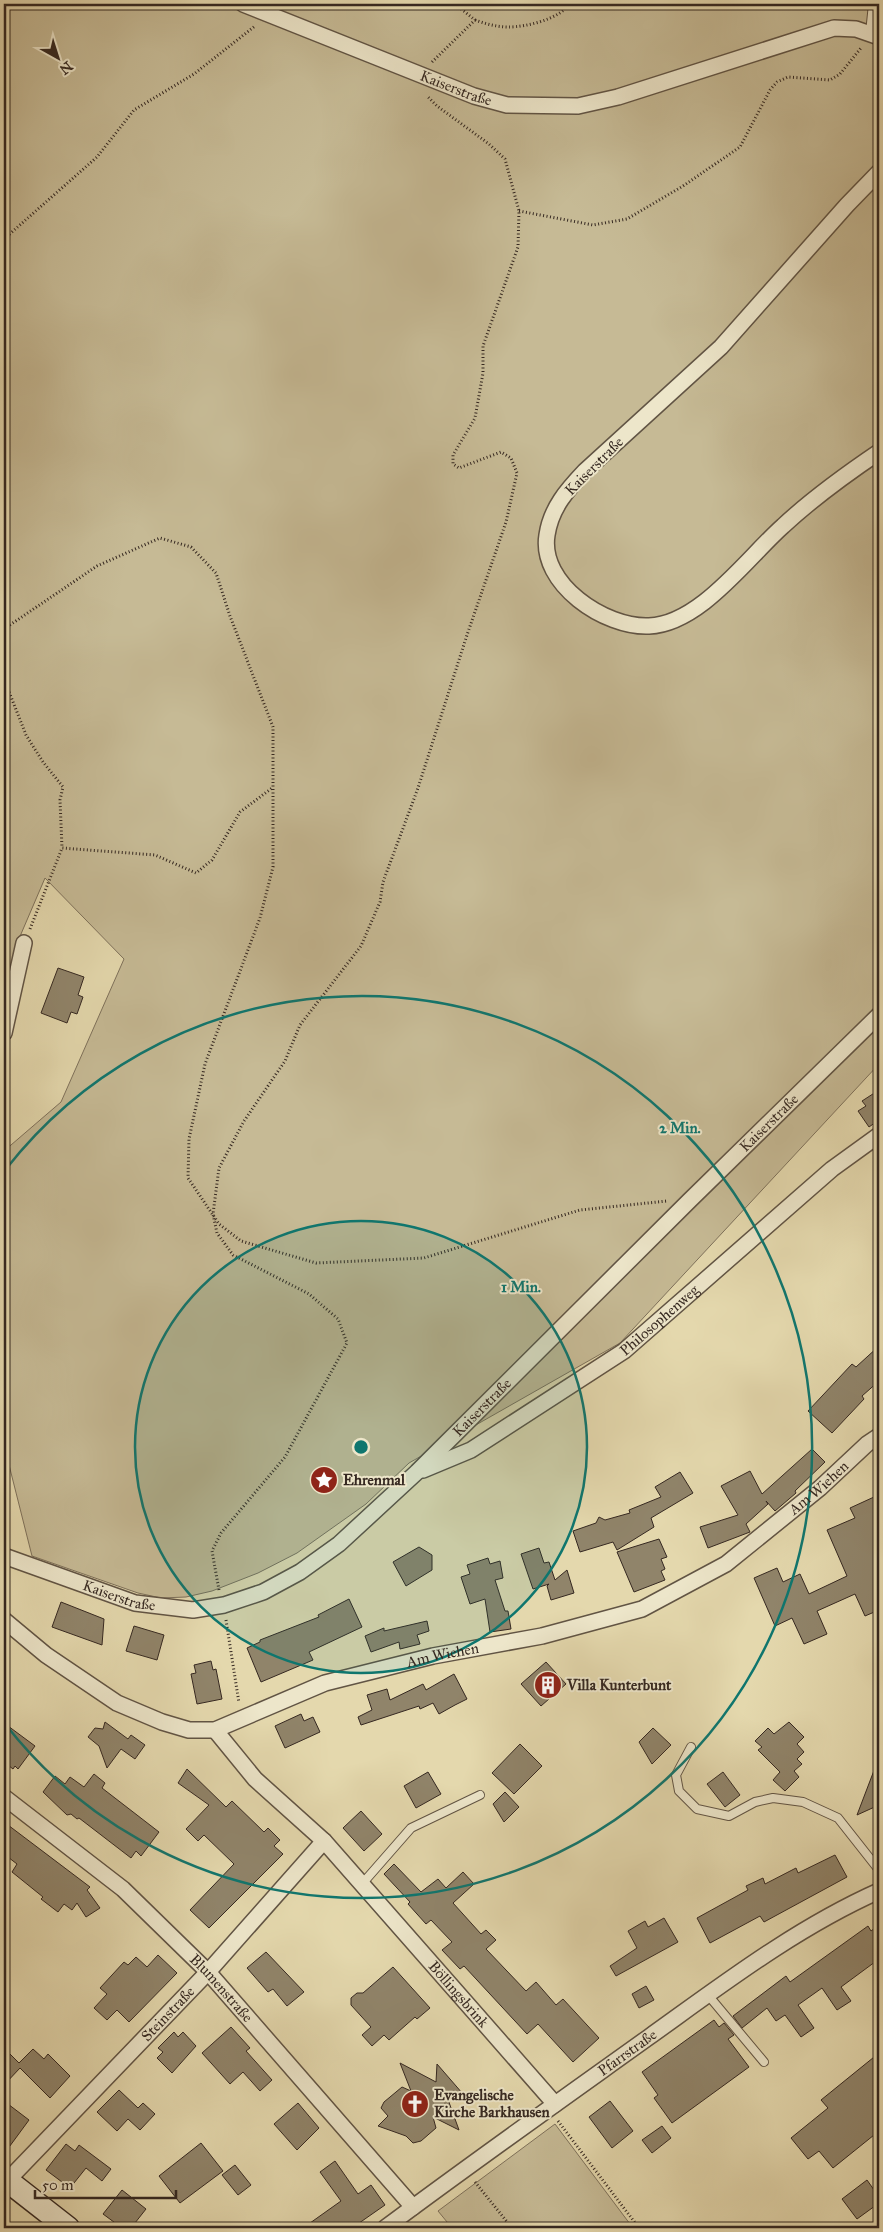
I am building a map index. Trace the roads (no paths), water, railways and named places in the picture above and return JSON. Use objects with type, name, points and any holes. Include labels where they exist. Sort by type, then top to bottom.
[{"type":"main road","points":[[5,2179],[68,2228]]},
{"type":"street","name":"Kaiserstraße","points":[[243,4],[474,96],[507,105],[578,106],[618,97],[834,28],[856,29],[875,35]]},
{"type":"street","name":"Kaiserstraße","points":[[879,172],[847,205],[721,347],[585,471],[565,492],[552,516],[546,537],[548,556],[567,590],[582,603],[608,619],[629,625],[649,626],[671,622],[710,597],[782,526],[833,484],[879,452]]},
{"type":"street","points":[[4,1033],[24,943]]},
{"type":"street","name":"Kaiserstraße","points":[[4,1556],[135,1603],[193,1610],[224,1605],[263,1592],[300,1572],[338,1544],[417,1472],[689,1201],[879,1016]]},
{"type":"street","name":"Philosophenweg","points":[[417,1472],[471,1450],[624,1351],[825,1175],[879,1135]]},
{"type":"street","name":"Am Wiehen","points":[[4,1620],[46,1655],[117,1703],[162,1722],[190,1730],[215,1730],[325,1683],[433,1656],[542,1636],[642,1609],[726,1564],[820,1488],[873,1440]]},
{"type":"street","name":"Böllingsbrink","points":[[215,1730],[255,1779],[324,1841],[552,2106]]},
{"type":"street","name":"Blumenstraße","points":[[4,1798],[123,1889],[208,1972],[413,2207]]},
{"type":"street","name":"Steinstraße","points":[[5,2179],[208,1972],[324,1841]]},
{"type":"street","name":"Pfarrstraße","points":[[385,2228],[552,2106],[807,1927],[879,1891]]},
{"type":"lane","points":[[873,4],[875,35]]},
{"type":"lane","points":[[691,1747],[676,1775],[679,1791],[697,1809],[729,1816],[755,1802],[773,1798],[803,1802],[838,1818],[879,1870]]},
{"type":"lane","points":[[362,1884],[411,1828],[480,1795]]},
{"type":"lane","points":[[708,1995],[764,2062]]},
{"type":"place","name":"Ehrenmal","points":[[324,1480]]},
{"type":"place","name":"Villa Kunterbunt","points":[[548,1685]]},
{"type":"place","name":"Evangelische Kirche Barkhausen","points":[[415,2104]]}]
